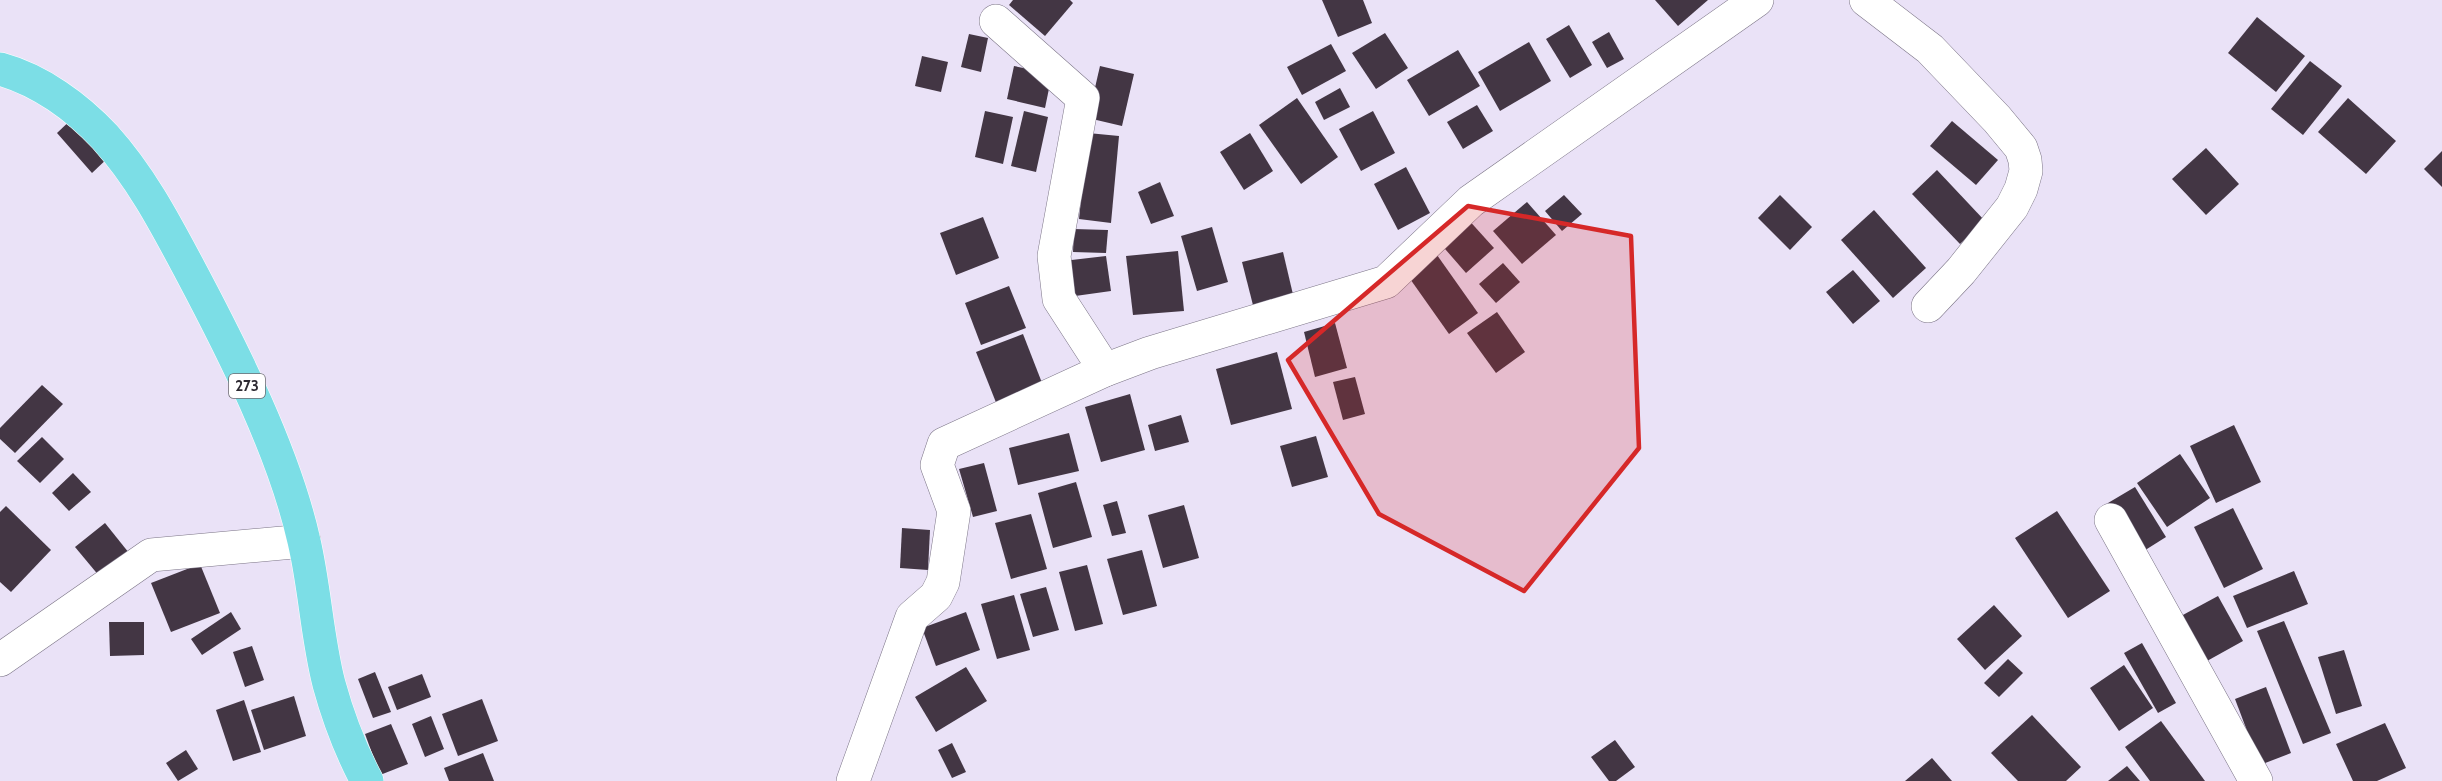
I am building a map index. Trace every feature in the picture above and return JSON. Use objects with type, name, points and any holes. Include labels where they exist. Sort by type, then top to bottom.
[{"type":"main road","name":"273","points":[[0,69],[23,75],[55,94],[104,136],[151,197],[238,365],[282,471],[304,540],[329,682],[342,722],[367,781]]},
{"type":"street","points":[[853,781],[912,617],[936,596],[944,582],[954,511],[937,465],[944,444],[1106,370],[1150,353],[1386,282],[1471,201],[1757,0]]},
{"type":"street","points":[[1866,0],[1930,49],[1997,119],[2021,148],[2025,160],[2026,171],[2012,207],[1961,271],[1928,306]]},
{"type":"street","points":[[996,21],[1083,98],[1054,256],[1055,279],[1059,299],[1106,370]]},
{"type":"street","points":[[2110,520],[2256,781]]},
{"type":"street","points":[[0,660],[151,555],[304,540]]},
{"type":"highlighted area","points":[[1468,206],[1631,236],[1639,448],[1524,591],[1379,514],[1288,360]]},
{"type":"building","points":[[1013,0],[1070,0],[1073,3],[1045,36],[1009,5]]},
{"type":"building","points":[[1322,0],[1363,0],[1372,23],[1338,37]]},
{"type":"building","points":[[1655,0],[1708,0],[1678,26]]},
{"type":"building","points":[[2257,17],[2305,56],[2276,92],[2228,53]]},
{"type":"building","points":[[1569,25],[1592,65],[1570,78],[1546,39]]},
{"type":"building","points":[[1609,32],[1624,59],[1607,68],[1592,42]]},
{"type":"building","points":[[1385,33],[1408,68],[1376,89],[1352,53]]},
{"type":"building","points":[[969,34],[988,38],[981,72],[961,67]]},
{"type":"building","points":[[1529,42],[1551,81],[1500,111],[1478,72]]},
{"type":"building","points":[[1331,44],[1346,71],[1302,95],[1287,67]]},
{"type":"building","points":[[1458,50],[1480,86],[1429,116],[1407,80]]},
{"type":"building","points":[[922,56],[948,62],[941,92],[915,86]]},
{"type":"building","points":[[2310,61],[2342,86],[2303,135],[2271,109]]},
{"type":"building","points":[[1014,66],[1052,74],[1045,108],[1007,99]]},
{"type":"building","points":[[1100,66],[1134,74],[1122,126],[1088,118]]},
{"type":"building","points":[[1340,88],[1350,107],[1324,120],[1315,102]]},
{"type":"building","points":[[1297,98],[1338,157],[1301,184],[1259,125]]},
{"type":"building","points":[[2348,98],[2396,141],[2366,174],[2318,132]]},
{"type":"building","points":[[1477,105],[1493,131],[1463,149],[1447,122]]},
{"type":"building","points":[[985,111],[1013,117],[1003,164],[975,157]]},
{"type":"building","points":[[1024,111],[1048,117],[1036,172],[1011,166]]},
{"type":"building","points":[[1373,111],[1395,153],[1361,171],[1339,129]]},
{"type":"building","points":[[76,115],[111,155],[92,173],[57,133]]},
{"type":"building","points":[[1952,121],[1998,160],[1976,185],[1930,146]]},
{"type":"building","points":[[1088,133],[1119,136],[1111,223],[1079,219]]},
{"type":"building","points":[[1250,133],[1273,171],[1244,190],[1220,152]]},
{"type":"building","points":[[2206,148],[2239,184],[2206,215],[2172,179]]},
{"type":"building","points":[[2442,151],[2442,187],[2424,169]]},
{"type":"building","points":[[1406,167],[1430,213],[1398,230],[1374,184]]},
{"type":"building","points":[[1937,170],[1985,221],[1960,244],[1912,194]]},
{"type":"building","points":[[1160,182],[1174,216],[1151,224],[1138,192]]},
{"type":"building","points":[[1564,195],[1582,214],[1562,231],[1545,211]]},
{"type":"building","points":[[1780,195],[1812,227],[1790,250],[1758,218]]},
{"type":"building","points":[[1527,202],[1556,235],[1522,264],[1493,231]]},
{"type":"building","points":[[1874,210],[1926,268],[1893,298],[1841,240]]},
{"type":"building","points":[[983,217],[999,258],[956,275],[940,233]]},
{"type":"building","points":[[1466,217],[1494,248],[1466,273],[1439,242]]},
{"type":"building","points":[[1212,227],[1228,282],[1197,291],[1181,236]]},
{"type":"building","points":[[1074,229],[1108,230],[1106,253],[1073,252]]},
{"type":"building","points":[[1178,251],[1184,311],[1133,315],[1126,256]]},
{"type":"building","points":[[1283,252],[1295,303],[1255,313],[1242,262]]},
{"type":"building","points":[[1437,255],[1478,313],[1449,334],[1408,276]]},
{"type":"building","points":[[1106,256],[1111,291],[1068,297],[1063,261]]},
{"type":"building","points":[[1503,263],[1520,282],[1496,303],[1479,284]]},
{"type":"building","points":[[1853,270],[1880,301],[1853,324],[1826,292]]},
{"type":"building","points":[[1009,286],[1026,328],[981,345],[965,303]]},
{"type":"building","points":[[1497,312],[1525,352],[1496,373],[1467,333]]},
{"type":"building","points":[[1335,323],[1347,368],[1315,377],[1304,332]]},
{"type":"building","points":[[1023,334],[1044,388],[997,405],[976,352]]},
{"type":"building","points":[[1277,352],[1292,409],[1231,425],[1216,369]]},
{"type":"building","points":[[1355,377],[1365,414],[1343,420],[1333,382]]},
{"type":"building","points":[[42,385],[63,404],[15,453],[0,439],[0,428]]},
{"type":"building","points":[[1130,394],[1145,450],[1101,462],[1085,407]]},
{"type":"building","points":[[1181,415],[1189,442],[1155,451],[1148,425]]},
{"type":"building","points":[[2234,425],[2261,482],[2216,503],[2190,446]]},
{"type":"building","points":[[1069,433],[1079,471],[1018,485],[1009,448]]},
{"type":"building","points":[[1316,436],[1328,477],[1292,487],[1280,446]]},
{"type":"building","points":[[42,437],[64,459],[40,483],[17,461]]},
{"type":"building","points":[[2180,454],[2210,498],[2167,527],[2137,483]]},
{"type":"building","points":[[984,463],[997,511],[973,517],[959,469]]},
{"type":"building","points":[[73,473],[91,492],[69,511],[52,493]]},
{"type":"building","points":[[1076,482],[1092,537],[1053,548],[1038,493]]},
{"type":"building","points":[[2135,487],[2166,537],[2139,554],[2108,503]]},
{"type":"building","points":[[1117,501],[1126,533],[1112,536],[1103,505]]},
{"type":"building","points":[[1184,505],[1199,558],[1163,568],[1148,515]]},
{"type":"building","points":[[6,506],[51,550],[11,592],[0,582],[0,512]]},
{"type":"building","points":[[2233,508],[2263,569],[2224,588],[2194,527]]},
{"type":"building","points":[[2057,511],[2110,591],[2068,618],[2015,538]]},
{"type":"building","points":[[1031,514],[1047,569],[1011,579],[995,523]]},
{"type":"building","points":[[105,523],[129,553],[100,577],[75,547]]},
{"type":"building","points":[[902,528],[930,530],[928,570],[900,568]]},
{"type":"building","points":[[1142,550],[1157,606],[1123,615],[1107,559]]},
{"type":"building","points":[[200,564],[220,613],[171,632],[151,583]]},
{"type":"building","points":[[1087,565],[1103,624],[1075,631],[1059,572]]},
{"type":"building","points":[[2294,571],[2308,604],[2247,628],[2233,596]]},
{"type":"building","points":[[1046,587],[1059,630],[1033,637],[1020,594]]},
{"type":"building","points":[[1014,595],[1030,650],[997,659],[981,604]]},
{"type":"building","points":[[2218,596],[2243,641],[2207,661],[2181,616]]},
{"type":"building","points":[[1994,605],[2022,636],[1985,670],[1957,639]]},
{"type":"building","points":[[231,612],[241,629],[202,655],[191,639]]},
{"type":"building","points":[[966,612],[980,650],[936,666],[922,628]]},
{"type":"building","points":[[2284,621],[2331,733],[2303,744],[2257,631]]},
{"type":"building","points":[[109,622],[144,622],[144,655],[110,656]]},
{"type":"building","points":[[2142,643],[2176,703],[2158,713],[2124,653]]},
{"type":"building","points":[[252,646],[264,680],[245,687],[233,652]]},
{"type":"building","points":[[2344,650],[2362,706],[2336,714],[2318,657]]},
{"type":"building","points":[[2008,659],[2023,673],[1999,697],[1984,683]]},
{"type":"building","points":[[2124,665],[2153,708],[2119,731],[2090,688]]},
{"type":"building","points":[[966,667],[987,701],[936,732],[915,697]]},
{"type":"building","points":[[375,672],[391,712],[373,718],[358,679]]},
{"type":"building","points":[[422,674],[431,697],[397,710],[388,687]]},
{"type":"building","points":[[2266,687],[2291,753],[2260,765],[2235,699]]},
{"type":"building","points":[[294,696],[306,736],[264,750],[251,710]]},
{"type":"building","points":[[482,699],[498,741],[458,756],[442,714]]},
{"type":"building","points":[[244,700],[261,752],[233,761],[216,710]]},
{"type":"building","points":[[2032,715],[2081,767],[2066,781],[2018,781],[1991,753]]},
{"type":"building","points":[[431,716],[444,749],[425,757],[412,724]]},
{"type":"building","points":[[2161,721],[2205,781],[2150,781],[2125,747]]},
{"type":"building","points":[[2385,723],[2406,768],[2377,781],[2353,781],[2336,744]]},
{"type":"building","points":[[391,724],[408,764],[380,775],[365,734]]},
{"type":"building","points":[[1615,740],[1635,767],[1616,781],[1609,781],[1591,757]]},
{"type":"building","points":[[952,743],[966,772],[952,778],[938,750]]},
{"type":"building","points":[[186,750],[198,769],[178,781],[166,763]]},
{"type":"building","points":[[483,753],[494,781],[449,781],[444,768]]},
{"type":"building","points":[[1932,758],[1952,781],[1905,781]]},
{"type":"building","points":[[2127,766],[2140,781],[2108,781]]}]
